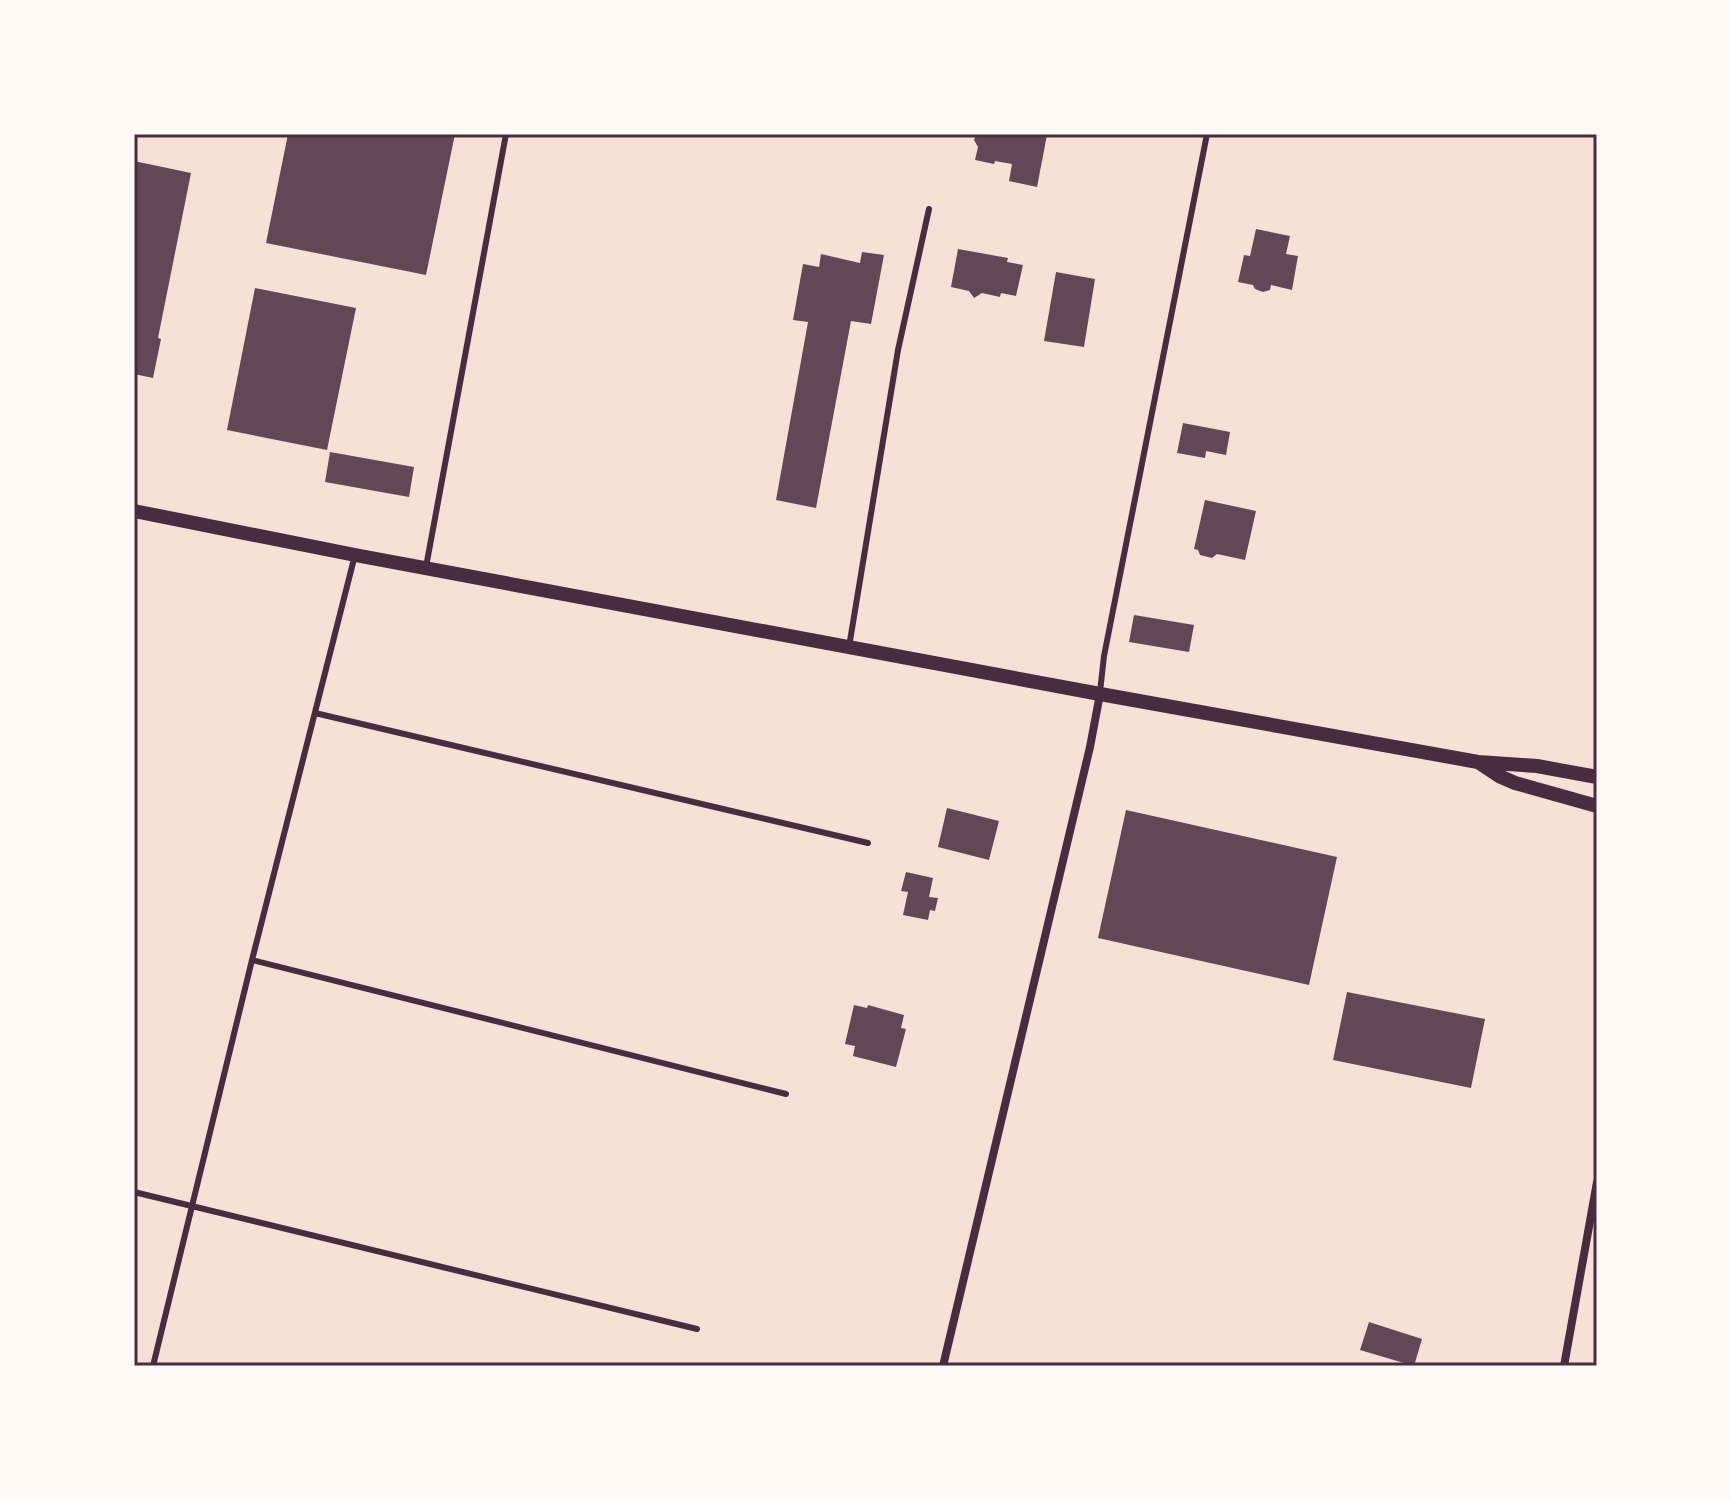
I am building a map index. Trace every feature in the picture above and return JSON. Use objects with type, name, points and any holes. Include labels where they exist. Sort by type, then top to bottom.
[{"type":"street","points":[[134,511],[1100,694],[1478,762],[1537,766],[1597,777]]},
{"type":"street","points":[[943,1366],[1083,778],[1100,694]]},
{"type":"street","points":[[1478,762],[1507,780],[1597,806]]},
{"type":"street","points":[[1564,1366],[1597,1182]]},
{"type":"lane","points":[[426,567],[506,134]]},
{"type":"lane","points":[[1100,694],[1104,656],[1207,134]]},
{"type":"lane","points":[[849,647],[898,350],[929,209]]},
{"type":"lane","points":[[153,1366],[355,555]]},
{"type":"lane","points":[[315,713],[868,843]]},
{"type":"lane","points":[[252,960],[786,1094]]},
{"type":"lane","points":[[134,1192],[697,1329]]},
{"type":"building","points":[[288,134],[455,134],[426,275],[266,243]]},
{"type":"building","points":[[976,134],[1047,135],[1037,187],[1009,181],[1012,164],[975,160],[978,147],[974,140]]},
{"type":"building","points":[[134,161],[191,173],[153,378],[134,374]]},
{"type":"building","points":[[1256,229],[1290,236],[1286,254],[1298,256],[1292,290],[1271,285],[1270,290],[1263,292],[1253,285],[1238,282],[1244,255],[1250,256]]},
{"type":"building","points":[[958,249],[1008,258],[1007,262],[1023,265],[1016,296],[1001,293],[1000,297],[982,293],[974,298],[969,291],[951,287]]},
{"type":"building","points":[[862,252],[884,255],[871,324],[851,321],[816,508],[776,500],[808,322],[793,320],[803,264],[819,267],[821,254],[860,263]]},
{"type":"building","points":[[1056,272],[1095,279],[1084,347],[1044,341]]},
{"type":"building","points":[[255,288],[356,308],[327,450],[227,430]]},
{"type":"building","points":[[1183,423],[1230,432],[1226,455],[1206,451],[1205,458],[1177,453]]},
{"type":"building","points":[[330,452],[414,467],[409,497],[325,482]]},
{"type":"building","points":[[1205,500],[1256,511],[1245,560],[1217,554],[1212,558],[1200,555],[1194,549]]},
{"type":"building","points":[[1134,615],[1194,625],[1189,652],[1129,642]]},
{"type":"building","points":[[947,808],[999,821],[989,860],[938,847]]},
{"type":"building","points":[[1126,810],[1337,857],[1309,985],[1098,938]]},
{"type":"building","points":[[906,872],[933,878],[929,897],[938,898],[935,911],[930,910],[928,920],[903,915],[908,892],[901,891]]},
{"type":"building","points":[[1347,992],[1485,1019],[1471,1088],[1333,1060]]},
{"type":"building","points":[[854,1005],[867,1008],[868,1005],[904,1015],[901,1028],[906,1029],[896,1067],[853,1056],[855,1046],[845,1044]]},
{"type":"building","points":[[1369,1322],[1422,1339],[1414,1366],[1360,1350]]}]
